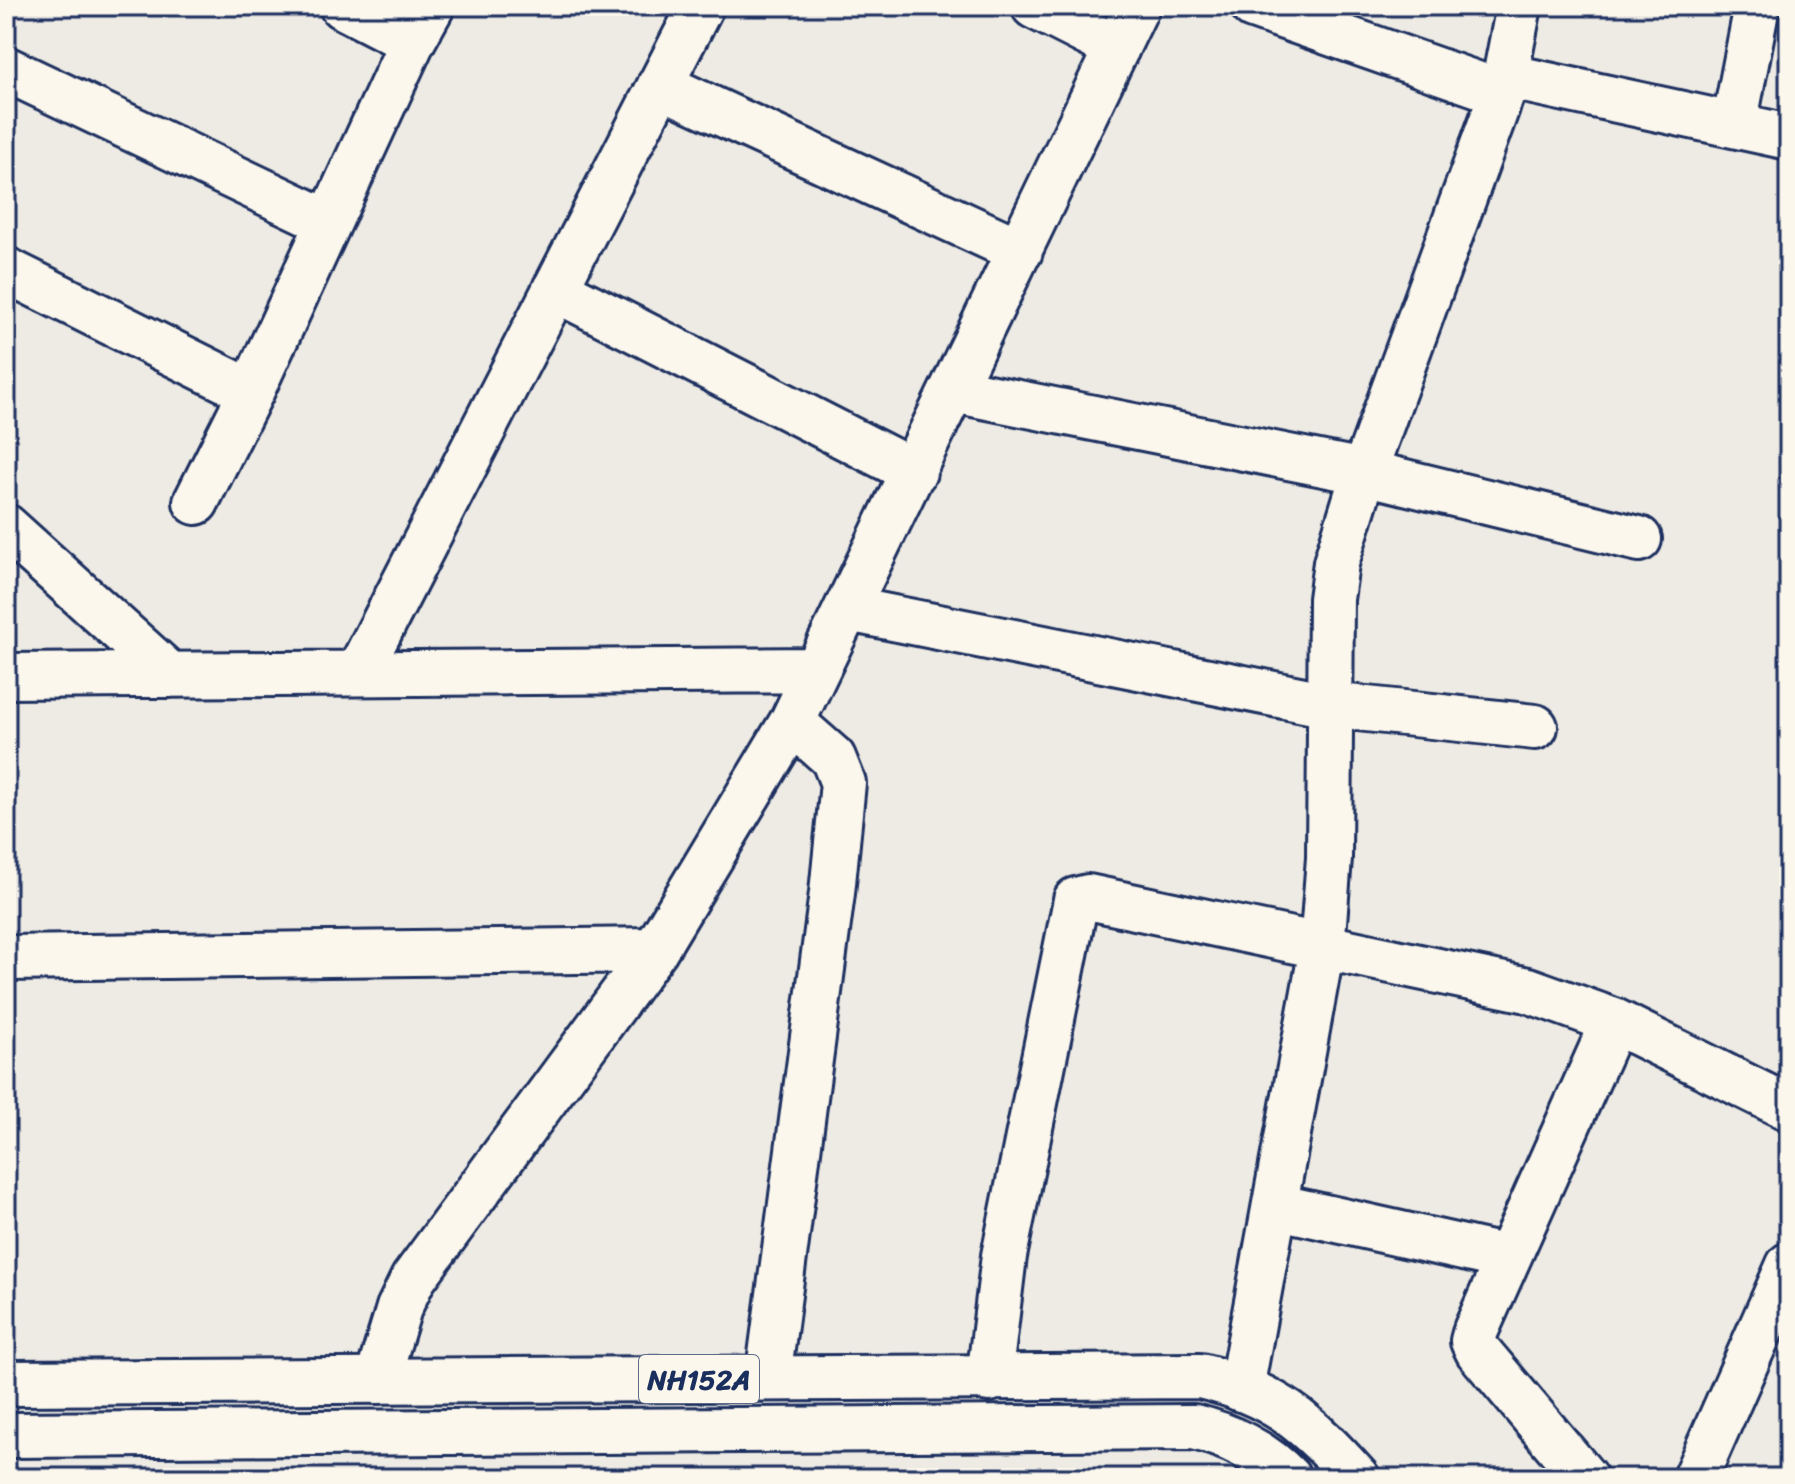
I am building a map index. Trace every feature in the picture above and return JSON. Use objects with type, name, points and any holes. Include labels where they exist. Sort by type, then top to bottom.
[{"type":"main road","points":[[196,502],[251,392],[422,24],[342,6]]},
{"type":"main road","points":[[358,673],[701,6]]},
{"type":"main road","points":[[1034,6],[1117,48]]},
{"type":"main road","points":[[377,1381],[399,1308],[413,1279],[655,950],[792,722],[1137,6]]},
{"type":"main road","points":[[1253,6],[1358,23],[1504,84],[1789,137]]},
{"type":"main road","points":[[1241,1389],[1322,948],[1329,858],[1331,599],[1336,563],[1364,472],[1504,84],[1519,6]]},
{"type":"main road","points":[[1734,125],[1757,6]]},
{"type":"main road","points":[[1773,6],[1789,9]]},
{"type":"main road","points":[[6,69],[328,222]]},
{"type":"main road","points":[[660,85],[1020,251]]},
{"type":"main road","points":[[6,270],[251,392]]},
{"type":"main road","points":[[555,289],[914,472]]},
{"type":"main road","points":[[953,390],[1364,472],[1639,539]]},
{"type":"main road","points":[[6,527],[170,675]]},
{"type":"main road","points":[[848,609],[1329,705],[1535,727]]},
{"type":"main road","points":[[6,676],[817,670]]},
{"type":"main road","points":[[768,1378],[832,893],[843,783],[833,758],[792,722]]},
{"type":"main road","points":[[989,1379],[1004,1256],[1076,900],[1088,897],[1528,990],[1614,1021],[1789,1108]]},
{"type":"main road","points":[[6,958],[655,950]]},
{"type":"main road","points":[[1585,1478],[1478,1351],[1473,1341],[1614,1021]]},
{"type":"main road","points":[[1275,1206],[1508,1258]]},
{"type":"main road","points":[[1695,1478],[1789,1265]]},
{"type":"main road","name":"NH152A","points":[[6,1383],[1200,1376],[1277,1404],[1304,1423],[1357,1478]]},
{"type":"main road","name":"NH152A","points":[[6,1435],[1194,1427],[1252,1449],[1288,1478]]}]
